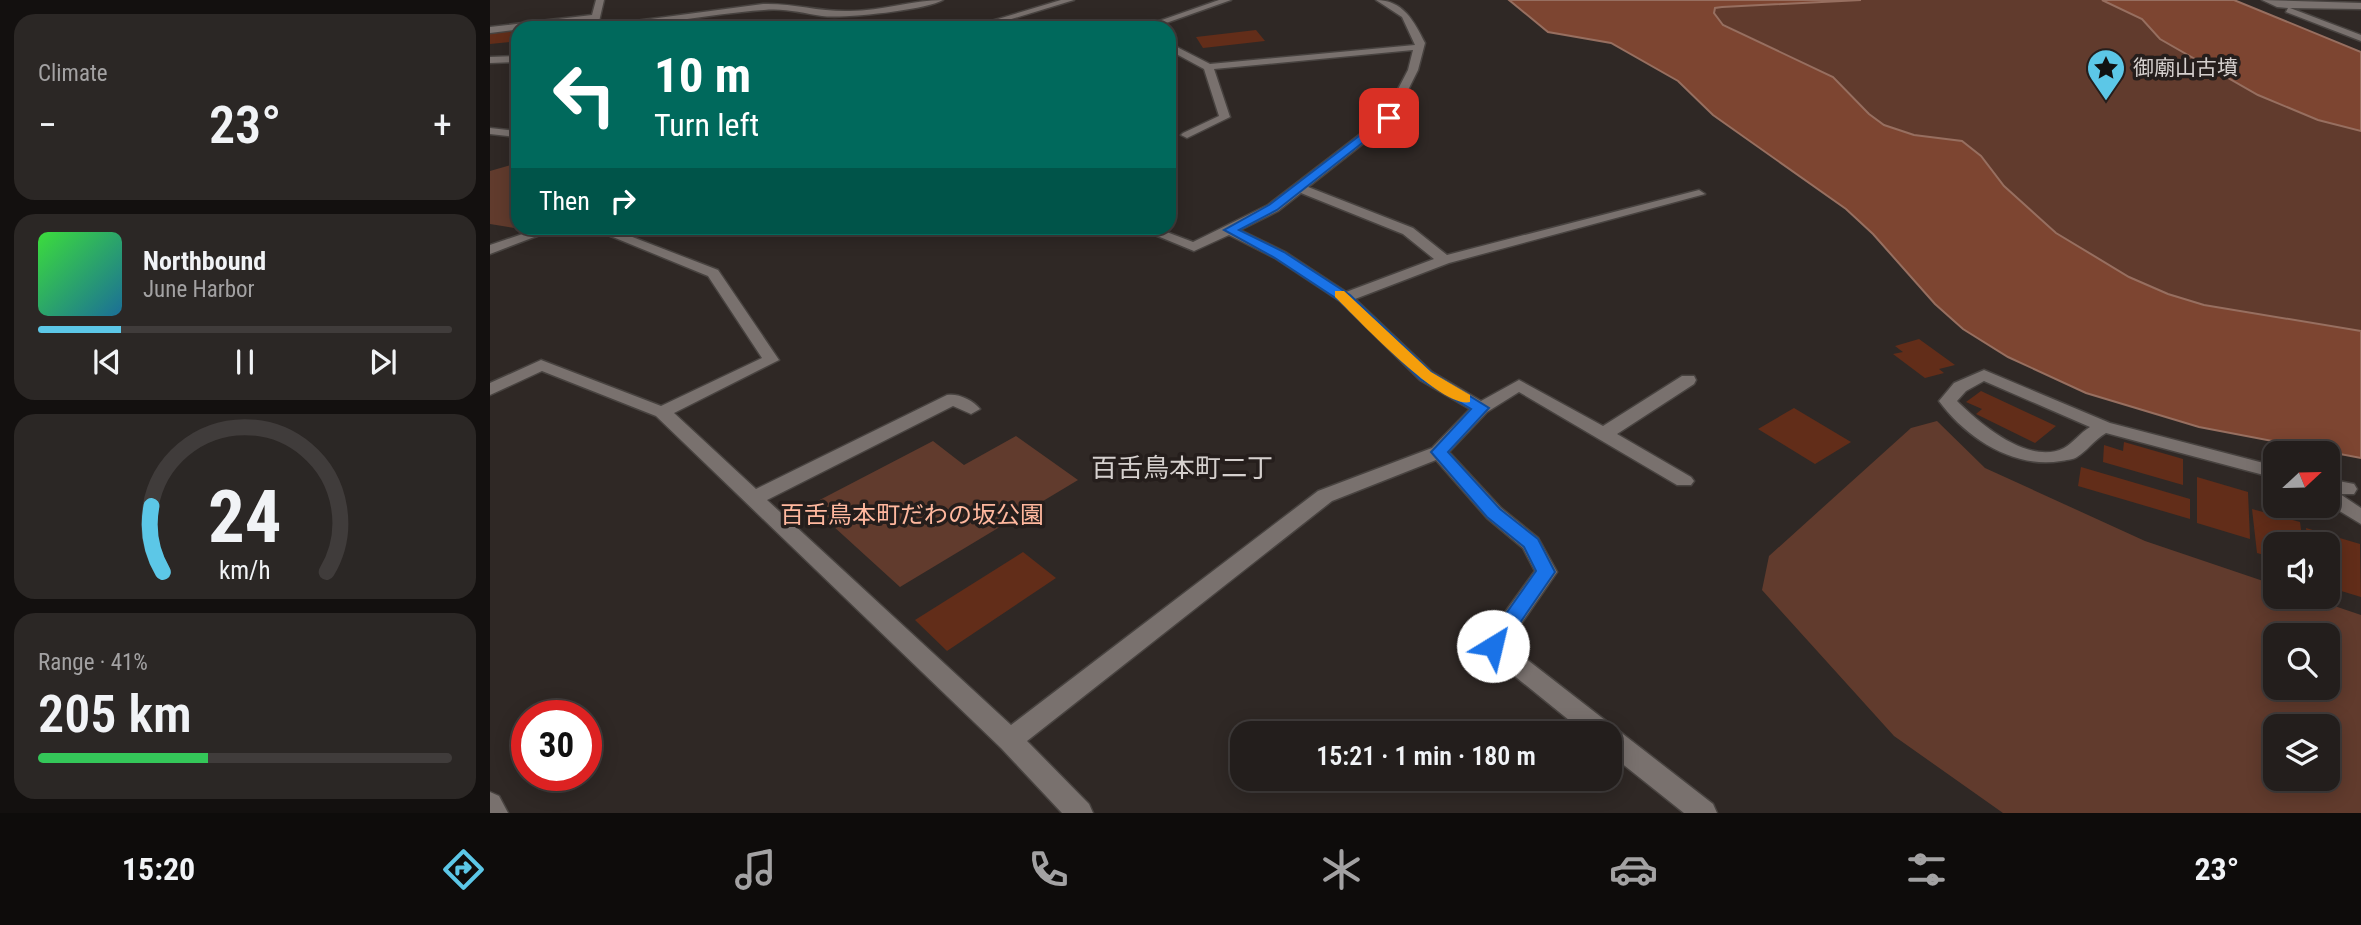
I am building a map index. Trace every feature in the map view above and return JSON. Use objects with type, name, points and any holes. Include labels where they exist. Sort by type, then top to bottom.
[{"type":"street","points":[[594,21],[600,0]]},
{"type":"street","points":[[822,0],[827,21]]},
{"type":"street","points":[[658,21],[788,6],[824,14],[883,11],[939,0]]},
{"type":"street","points":[[996,21],[1070,0]]},
{"type":"street","points":[[1164,21],[1227,0]]},
{"type":"street","points":[[1380,0],[1406,15]]},
{"type":"street","points":[[1163,235],[1194,247],[1273,208],[1389,118],[1413,70],[1419,47],[1401,0]]},
{"type":"street","points":[[2266,0],[2361,38]]},
{"type":"street","points":[[2280,5],[2361,6]]},
{"type":"street","points":[[702,21],[707,15]]},
{"type":"street","points":[[562,21],[594,17]]},
{"type":"street","points":[[490,30],[511,27]]},
{"type":"street","points":[[1176,50],[1208,67],[1419,47]]},
{"type":"street","points":[[490,60],[511,59]]},
{"type":"street","points":[[1186,135],[1225,117],[1208,67]]},
{"type":"street","points":[[490,131],[511,133]]},
{"type":"street","points":[[1300,188],[1408,232],[1444,260]]},
{"type":"street","points":[[1345,298],[1444,260],[1699,194]]},
{"type":"street","points":[[1230,230],[1280,255],[1345,298],[1426,376],[1481,408]]},
{"type":"street","points":[[490,250],[532,235]]},
{"type":"street","points":[[616,235],[713,273],[771,360],[662,412]]},
{"type":"street","points":[[490,390],[541,365],[662,412],[1010,740],[1080,813]]},
{"type":"street","points":[[2104,427],[2084,438],[2070,453],[2041,458],[2004,447],[1969,423],[1948,401],[1960,387],[1984,375],[2104,427],[2263,469]]},
{"type":"street","points":[[1604,434],[1688,380]]},
{"type":"street","points":[[1010,740],[1325,496],[1439,452],[1481,408],[1519,385],[1684,481]]},
{"type":"street","points":[[754,498],[953,399],[971,409]]},
{"type":"street","points":[[1439,452],[1494,513],[1531,543],[1546,572],[1493,646],[1588,721]]},
{"type":"street","points":[[2340,488],[2347,489]]},
{"type":"street","points":[[2340,503],[2361,517]]},
{"type":"street","points":[[1622,748],[1704,813]]},
{"type":"street","points":[[490,804],[495,813]]},
{"type":"green space","points":[[1861,0],[2102,0],[2142,19],[2160,39],[2258,95],[2318,120],[2361,131],[2361,331],[2204,305],[2168,294],[2129,277],[2056,233],[2004,186],[1981,156],[1962,141],[1914,135],[1884,125],[1869,114],[1833,77],[1723,24],[1714,13],[1715,8],[1722,7]]},
{"type":"green space","points":[[511,165],[511,227],[490,224],[490,171]]},
{"type":"green space","points":[[1937,421],[1985,468],[2145,541],[2263,581],[2263,609],[2340,608],[2361,615],[2361,813],[2003,813],[1894,736],[1762,590],[1769,556],[1911,428]]},
{"type":"green space","name":"百舌鳥本町だわの坂公園","points":[[1016,436],[1078,480],[900,587],[810,505],[933,441],[964,465]]},
{"type":"shaded area","points":[[1509,0],[1861,0],[1722,7],[1715,8],[1714,13],[1723,25],[1833,77],[1869,114],[1884,125],[1914,135],[1962,141],[1981,156],[2004,186],[2056,233],[2129,277],[2168,294],[2204,305],[2361,331],[2361,458],[2340,454],[2340,441],[2272,441],[2199,427],[2086,393],[2008,357],[1963,329],[1935,304],[1873,234],[1846,209],[1713,115],[1678,81],[1611,43],[1548,32]]},
{"type":"shaded area","points":[[2102,0],[2234,0],[2361,52],[2361,131],[2318,120],[2258,95],[2160,39],[2142,19]]},
{"type":"building","points":[[511,30],[511,42],[490,44],[490,31]]},
{"type":"building","points":[[1256,30],[1265,41],[1203,48],[1196,37]]},
{"type":"building","points":[[1919,339],[1955,365],[1939,369],[1944,373],[1925,378],[1893,354],[1903,352],[1895,346]]},
{"type":"building","points":[[1981,391],[2056,426],[2035,443],[1976,414],[1982,409],[1966,402]]},
{"type":"building","points":[[1794,408],[1851,442],[1815,464],[1758,429]]},
{"type":"building","points":[[2124,442],[2183,459],[2183,485],[2103,462],[2104,445],[2123,451]]},
{"type":"building","points":[[2081,467],[2190,499],[2190,519],[2078,486]]},
{"type":"building","points":[[2197,477],[2248,492],[2250,539],[2197,523]]},
{"type":"building","points":[[2252,509],[2263,512],[2263,518],[2285,518],[2300,522],[2301,532],[2263,532],[2263,555],[2257,553]]},
{"type":"building","points":[[2340,538],[2360,544],[2361,597],[2340,591]]},
{"type":"building","points":[[1023,552],[1056,578],[947,651],[915,620]]},
{"type":"slow traffic","points":[[1340,294],[1426,376],[1465,398]]},
{"type":"place","name":"御廟山古墳","points":[[2106,102]]},
{"type":"district","name":"百舌鳥本町二丁","points":[[1182,468]]},
{"type":"route","points":[[1389,118],[1273,208],[1230,230],[1280,255],[1345,298],[1426,376],[1481,408],[1439,452],[1494,513],[1531,543],[1546,572],[1493,646]]}]
